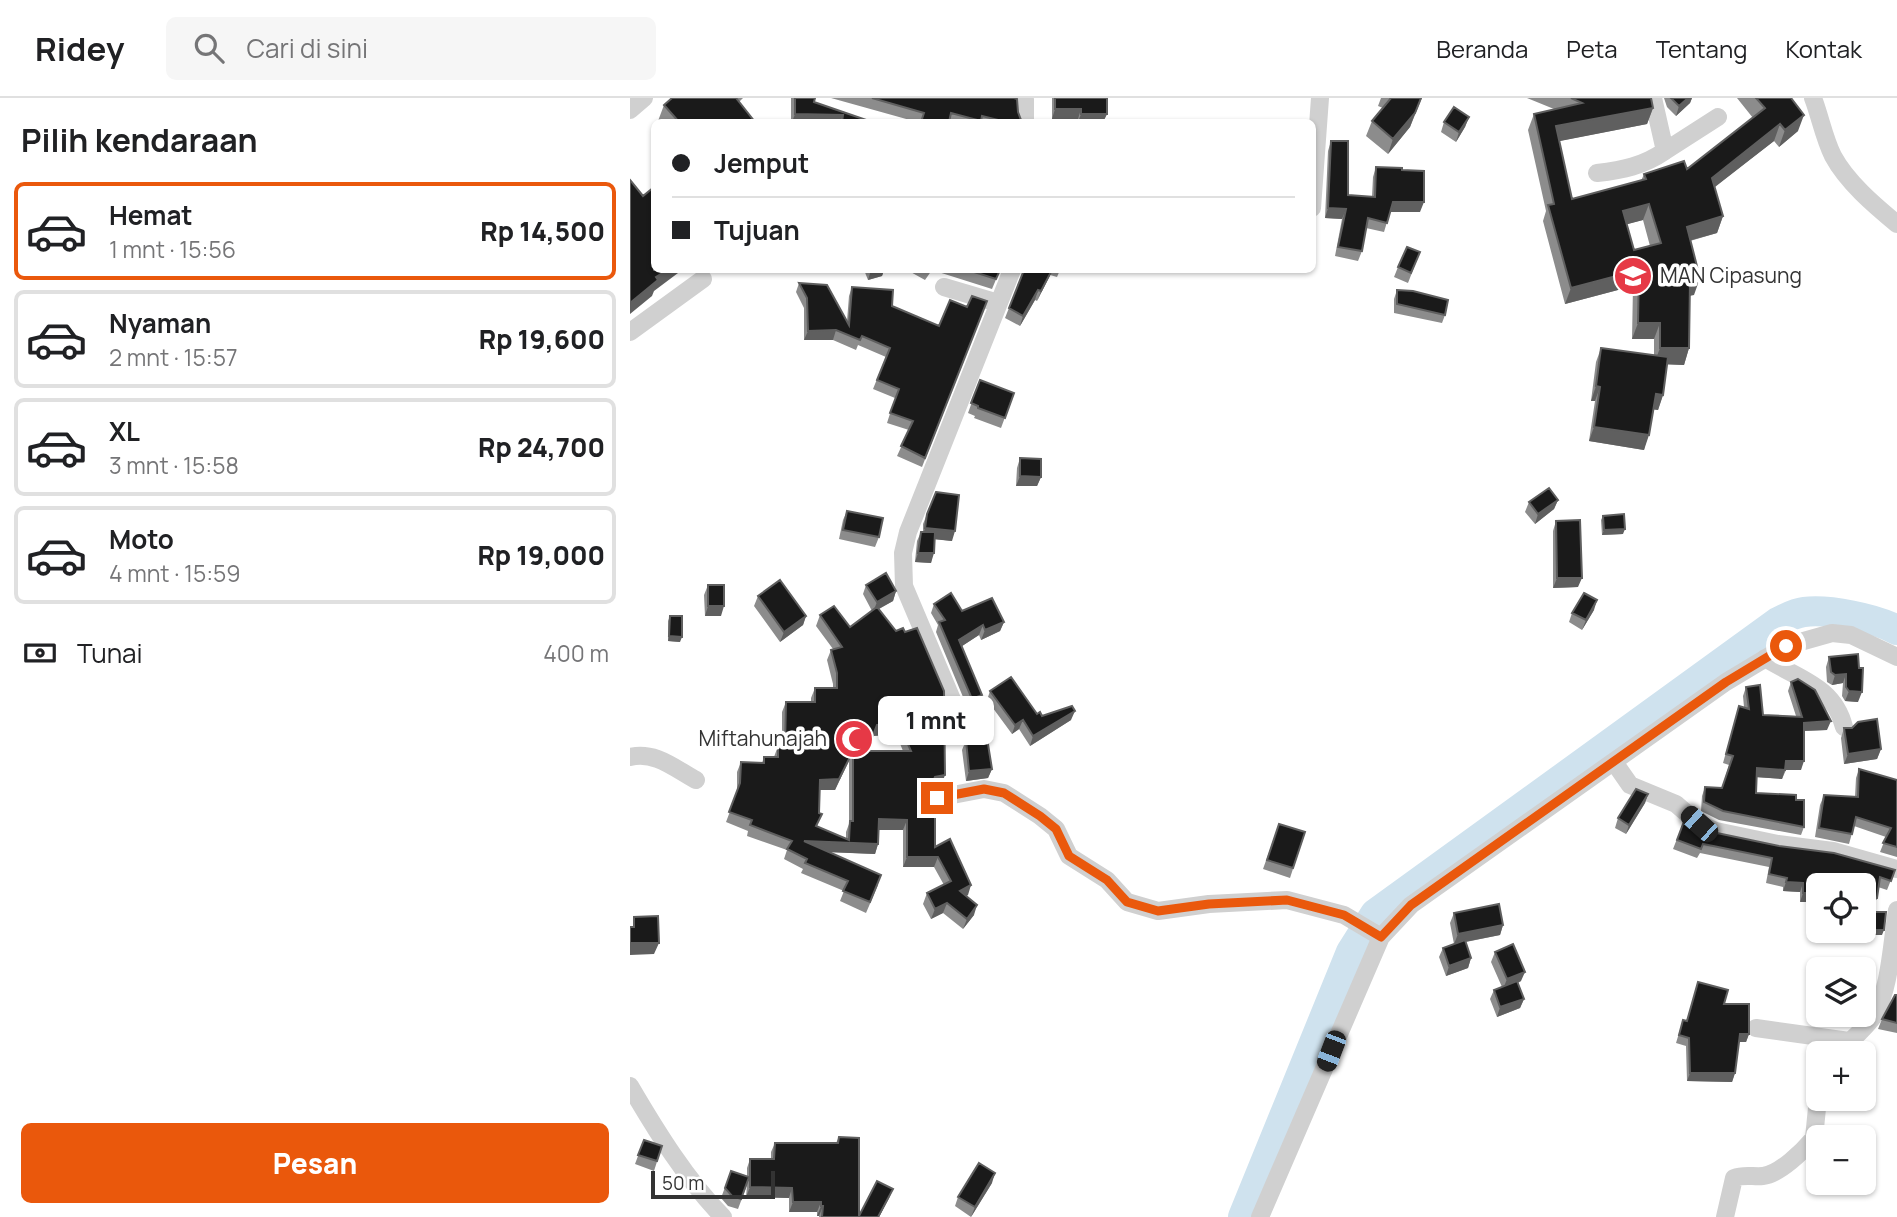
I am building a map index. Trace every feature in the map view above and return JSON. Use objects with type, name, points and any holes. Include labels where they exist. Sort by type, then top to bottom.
[{"type":"street","points":[[630,110],[644,98]]},
{"type":"street","points":[[1022,98],[1025,119]]},
{"type":"street","points":[[1316,153],[1320,98]]},
{"type":"street","points":[[1653,98],[1665,151]]},
{"type":"street","points":[[1813,98],[1832,154],[1838,163],[1876,207],[1897,224]]},
{"type":"street","points":[[1597,173],[1628,169],[1648,162],[1717,117]]},
{"type":"street","points":[[974,742],[959,716],[904,586],[903,553],[908,532],[1011,273]]},
{"type":"street","points":[[630,332],[703,279]]},
{"type":"street","points":[[944,287],[998,303]]},
{"type":"street","points":[[1260,1217],[1313,1100],[1378,935],[1411,905],[1726,682],[1786,646],[1832,633],[1851,635],[1897,657]]},
{"type":"street","points":[[1765,658],[1824,692],[1833,700],[1844,727]]},
{"type":"street","points":[[630,757],[642,754],[653,756],[696,780]]},
{"type":"street","points":[[1614,762],[1630,785],[1676,803],[1699,824],[1716,831],[1778,844],[1833,851],[1897,869]]},
{"type":"street","points":[[937,798],[984,789],[1004,793],[1056,829],[1069,856],[1107,880],[1127,902],[1158,911],[1209,904],[1287,900],[1344,915],[1378,935]]},
{"type":"street","points":[[1850,1041],[1878,1009],[1884,990],[1897,910]]},
{"type":"street","points":[[1756,1028],[1816,1041]]},
{"type":"street","points":[[630,1086],[654,1128],[723,1217]]},
{"type":"street","points":[[1725,1217],[1734,1178],[1741,1175],[1768,1174],[1779,1169],[1814,1138],[1817,1111]]},
{"type":"building","points":[[672,98],[736,98],[753,119],[676,119],[664,105]]},
{"type":"building","points":[[795,98],[815,98],[814,102],[863,119],[842,119],[843,115],[795,114]]},
{"type":"building","points":[[872,98],[1014,98],[1017,99],[1021,119],[982,116],[981,119],[974,119],[951,113],[950,119],[922,119],[924,113]]},
{"type":"building","points":[[1055,98],[1107,98],[1107,114],[1081,114],[1081,109],[1055,109]]},
{"type":"building","points":[[1391,98],[1421,98],[1415,113],[1393,139],[1372,121]]},
{"type":"building","points":[[1571,98],[1651,98],[1653,108],[1556,126],[1572,199],[1646,179],[1644,174],[1684,161],[1687,169],[1765,108],[1756,98],[1791,98],[1804,115],[1785,130],[1780,124],[1712,178],[1723,216],[1687,227],[1700,278],[1690,281],[1689,348],[1660,348],[1660,323],[1638,323],[1639,270],[1571,288],[1548,205],[1554,204],[1534,114],[1582,103]],"holes":[[[1649,204],[1661,243],[1634,250],[1623,211]]]},
{"type":"building","points":[[1671,98],[1688,98],[1679,106]]},
{"type":"building","points":[[1454,107],[1469,117],[1459,132],[1444,122]]},
{"type":"building","points":[[1331,141],[1348,141],[1348,195],[1375,197],[1376,167],[1424,171],[1424,202],[1393,202],[1387,223],[1368,218],[1362,251],[1338,247],[1346,209],[1328,208]]},
{"type":"building","points":[[630,180],[643,196],[651,189],[651,273],[662,273],[656,277],[658,280],[630,303]]},
{"type":"building","points":[[1407,247],[1420,252],[1411,273],[1398,267]]},
{"type":"building","points":[[977,273],[999,273],[996,279]]},
{"type":"building","points":[[1023,273],[1050,273],[1023,316],[1009,308]]},
{"type":"building","points":[[799,283],[827,285],[849,325],[852,287],[893,290],[892,306],[939,326],[950,300],[967,307],[972,296],[987,301],[925,458],[901,446],[913,421],[890,413],[899,389],[877,380],[890,348],[862,336],[860,340],[836,330],[808,331],[807,298]]},
{"type":"building","points":[[1397,290],[1448,300],[1445,315],[1397,304]]},
{"type":"building","points":[[1601,348],[1668,357],[1663,395],[1656,394],[1649,435],[1594,427],[1600,387],[1596,386]]},
{"type":"building","points":[[980,380],[1014,393],[1005,418],[971,403]]},
{"type":"building","points":[[1020,458],[1041,459],[1041,477],[1020,476]]},
{"type":"building","points":[[1549,488],[1558,500],[1538,514],[1529,502]]},
{"type":"building","points":[[936,492],[959,495],[955,531],[925,528],[927,514]]},
{"type":"building","points":[[847,511],[883,518],[879,537],[843,530]]},
{"type":"building","points":[[1624,514],[1625,529],[1604,530],[1603,516]]},
{"type":"building","points":[[1580,520],[1582,578],[1557,578],[1556,521]]},
{"type":"building","points":[[921,532],[935,532],[934,553],[918,553]]},
{"type":"building","points":[[886,573],[896,591],[877,602],[866,585]]},
{"type":"building","points":[[780,580],[806,616],[784,632],[758,596]]},
{"type":"building","points":[[708,585],[724,585],[724,606],[708,606]]},
{"type":"building","points":[[951,593],[962,611],[992,598],[1004,622],[985,630],[983,625],[959,640],[982,695],[972,699],[939,622],[945,620],[934,604]]},
{"type":"building","points":[[1584,593],[1597,600],[1586,620],[1572,613]]},
{"type":"building","points":[[834,606],[850,627],[877,607],[896,631],[903,628],[905,632],[917,628],[944,691],[945,775],[935,777],[930,789],[935,797],[935,847],[950,839],[971,885],[960,891],[977,905],[967,919],[947,903],[935,909],[927,893],[951,881],[938,857],[907,857],[907,820],[879,819],[878,844],[804,841],[881,875],[870,902],[843,891],[848,881],[805,863],[807,859],[787,849],[792,841],[750,825],[752,820],[729,812],[740,783],[741,762],[764,763],[764,757],[778,757],[778,746],[785,746],[786,702],[815,702],[815,688],[837,688],[837,673],[831,650],[842,647],[820,615]],"holes":[[[899,724],[911,751],[867,751],[877,725]],[[853,751],[853,821],[850,821],[849,840],[816,826],[822,814],[819,813],[820,780],[839,779]]]},
{"type":"building","points":[[670,616],[682,616],[682,637],[669,636]]},
{"type":"building","points":[[1858,654],[1859,668],[1863,668],[1862,692],[1849,691],[1846,687],[1846,674],[1835,675],[1831,672],[1829,657]]},
{"type":"building","points":[[1011,677],[1037,714],[1040,712],[1042,716],[1072,706],[1075,711],[1033,736],[1023,720],[1015,725],[990,691]]},
{"type":"building","points":[[1798,679],[1815,690],[1831,721],[1804,723],[1804,761],[1786,761],[1785,770],[1757,768],[1756,793],[1796,795],[1796,800],[1804,800],[1804,827],[1723,811],[1704,802],[1705,787],[1722,788],[1733,756],[1726,754],[1739,706],[1749,709],[1746,687],[1760,685],[1763,715],[1802,717],[1791,682]]},
{"type":"building","points":[[1877,719],[1881,749],[1848,754],[1844,728],[1852,728],[1858,722]]},
{"type":"building","points":[[987,738],[992,769],[969,771],[966,740],[978,744]]},
{"type":"building","points":[[1859,769],[1897,780],[1897,847],[1883,843],[1891,828],[1856,817],[1852,834],[1819,828],[1824,795],[1858,797]]},
{"type":"building","points":[[1636,789],[1648,794],[1629,825],[1618,818]]},
{"type":"building","points":[[1686,816],[1698,825],[1717,833],[1779,846],[1834,853],[1895,870],[1891,881],[1880,877],[1877,898],[1876,873],[1806,873],[1806,893],[1803,893],[1803,883],[1786,882],[1787,878],[1769,874],[1772,858],[1703,844],[1701,849],[1677,840]]},
{"type":"building","points":[[1279,824],[1305,832],[1293,868],[1267,860]]},
{"type":"building","points":[[1499,904],[1503,925],[1458,934],[1454,913]]},
{"type":"building","points":[[1876,912],[1886,912],[1884,930],[1876,930]]},
{"type":"building","points":[[658,916],[659,943],[630,943],[630,927],[634,927],[634,917]]},
{"type":"building","points":[[1465,940],[1471,958],[1449,966],[1443,948]]},
{"type":"building","points":[[1513,944],[1525,972],[1507,979],[1495,952]]},
{"type":"building","points":[[1517,981],[1524,999],[1500,1007],[1494,990]]},
{"type":"building","points":[[1698,982],[1728,990],[1724,1004],[1749,1004],[1749,1034],[1740,1034],[1735,1073],[1690,1073],[1689,1038],[1679,1035],[1683,1020],[1687,1021]]},
{"type":"building","points":[[1897,995],[1897,1023],[1882,1019]]},
{"type":"building","points":[[839,1137],[859,1138],[859,1216],[877,1181],[893,1189],[878,1217],[822,1217],[821,1202],[793,1202],[792,1188],[750,1187],[750,1159],[774,1159],[775,1143],[838,1143]]},
{"type":"building","points":[[644,1140],[662,1146],[657,1161],[638,1155]]},
{"type":"building","points":[[979,1163],[995,1173],[975,1207],[958,1197]]},
{"type":"building","points":[[731,1171],[749,1177],[741,1199],[732,1196],[725,1188]]},
{"type":"waterway","points":[[1243,1217],[1351,952],[1375,914],[1778,622],[1814,611],[1864,618],[1897,630]]},
{"type":"place","name":"MAN Cipasung","points":[[1633,276]]},
{"type":"place","name":"Miftahunajah","points":[[854,739]]},
{"type":"route","points":[[937,798],[984,789],[1004,793],[1056,829],[1069,856],[1107,880],[1127,902],[1158,911],[1209,904],[1287,900],[1344,915],[1381,937],[1411,905],[1726,682],[1786,646]]}]
